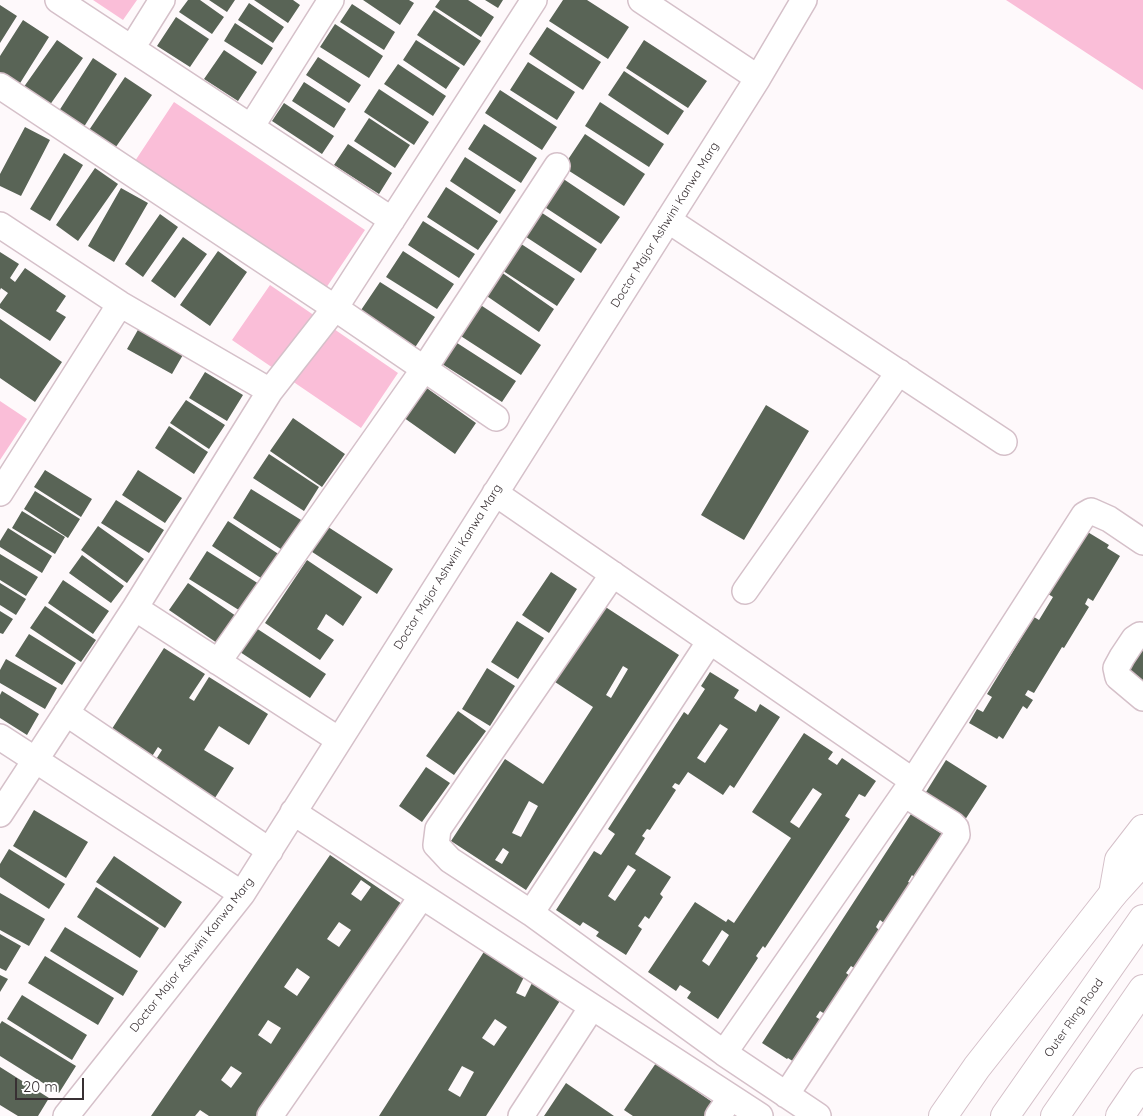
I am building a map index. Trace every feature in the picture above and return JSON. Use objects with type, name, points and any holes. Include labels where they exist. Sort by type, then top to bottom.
[{"type":"main road","points":[[1113,894],[1119,860],[1143,829]]},
{"type":"main road","points":[[943,1116],[976,1067],[1113,894],[1143,861]]},
{"type":"main road","name":"Outer Ring Road","points":[[1005,1116],[1143,919]]},
{"type":"main road","points":[[1055,1116],[1143,989]]},
{"type":"main road","points":[[1120,1116],[1143,1082]]},
{"type":"street","points":[[58,0],[392,220]]},
{"type":"street","points":[[132,48],[162,0]]},
{"type":"street","points":[[251,127],[331,0]]},
{"type":"street","points":[[0,814],[135,608],[270,391],[335,308],[534,0]]},
{"type":"street","points":[[641,0],[758,78]]},
{"type":"street","name":"Doctor Major Ashwini Kanwa Marg","points":[[66,1116],[242,894],[758,78],[804,0]]},
{"type":"street","points":[[0,86],[335,308],[496,418]]},
{"type":"street","points":[[218,662],[424,369],[557,166]]},
{"type":"street","points":[[668,220],[1004,442]]},
{"type":"street","points":[[0,225],[120,304],[270,391]]},
{"type":"street","points":[[0,493],[120,304]]},
{"type":"street","points":[[745,591],[898,372]]},
{"type":"street","points":[[495,493],[710,641],[909,787],[956,828],[957,835],[786,1094]]},
{"type":"street","points":[[724,1053],[909,787],[1084,515],[1091,511],[1109,519],[1143,542]]},
{"type":"street","points":[[613,574],[438,829],[436,845],[450,860],[531,913],[724,1053],[818,1116]]},
{"type":"street","points":[[135,608],[339,740]]},
{"type":"street","points":[[1143,636],[1140,635],[1134,639],[1116,668],[1118,677],[1143,698]]},
{"type":"street","points":[[531,913],[710,641]]},
{"type":"street","points":[[66,713],[270,851]]},
{"type":"street","points":[[0,737],[242,894]]},
{"type":"street","points":[[293,812],[592,1007],[724,1107],[753,1114]]},
{"type":"street","points":[[270,1116],[422,896]]},
{"type":"street","points":[[521,1116],[592,1007]]},
{"type":"shaded area","points":[[93,0],[137,0],[123,20]]},
{"type":"shaded area","points":[[1006,0],[1143,0],[1143,90]]},
{"type":"shaded area","points":[[174,102],[365,230],[326,288],[135,161]]},
{"type":"shaded area","points":[[270,285],[398,373],[361,428],[232,340]]},
{"type":"shaded area","points":[[0,401],[27,419],[0,460]]},
{"type":"building","points":[[188,0],[200,0],[224,17],[212,34],[179,12]]},
{"type":"building","points":[[209,0],[235,0],[227,12]]},
{"type":"building","points":[[254,0],[293,0],[300,5],[288,23]]},
{"type":"building","points":[[363,0],[409,0],[414,3],[400,25]]},
{"type":"building","points":[[440,0],[468,0],[494,17],[481,37],[435,7]]},
{"type":"building","points":[[485,0],[503,0],[498,8]]},
{"type":"building","points":[[563,0],[587,0],[629,27],[608,59],[549,21]]},
{"type":"building","points":[[249,3],[284,27],[273,43],[238,20]]},
{"type":"building","points":[[352,4],[395,32],[384,50],[340,22]]},
{"type":"building","points":[[0,5],[17,16],[0,43]]},
{"type":"building","points":[[434,10],[481,41],[464,66],[417,35]]},
{"type":"building","points":[[176,17],[209,39],[190,67],[157,46]]},
{"type":"building","points":[[23,20],[49,37],[17,88],[0,77],[0,56]]},
{"type":"building","points":[[235,23],[273,48],[262,65],[224,41]]},
{"type":"building","points":[[335,24],[383,56],[369,78],[320,47]]},
{"type":"building","points":[[547,27],[601,62],[583,90],[529,54]]},
{"type":"building","points":[[57,40],[83,58],[47,109],[21,91]]},
{"type":"building","points":[[416,40],[460,68],[446,89],[403,60]]},
{"type":"building","points":[[644,40],[707,81],[688,108],[626,68]]},
{"type":"building","points":[[224,50],[257,72],[238,101],[204,79]]},
{"type":"building","points":[[318,57],[361,85],[349,103],[306,75]]},
{"type":"building","points":[[93,58],[117,74],[82,130],[57,114]]},
{"type":"building","points":[[528,62],[575,92],[557,120],[510,90]]},
{"type":"building","points":[[398,64],[446,96],[433,116],[384,84]]},
{"type":"building","points":[[624,71],[684,111],[668,135],[608,95]]},
{"type":"building","points":[[125,77],[152,95],[111,154],[85,136]]},
{"type":"building","points":[[304,82],[346,109],[334,128],[292,101]]},
{"type":"building","points":[[379,89],[429,122],[414,145],[364,112]]},
{"type":"building","points":[[500,90],[557,127],[542,150],[485,113]]},
{"type":"building","points":[[600,102],[664,144],[649,167],[585,126]]},
{"type":"building","points":[[284,103],[334,136],[322,154],[272,121]]},
{"type":"building","points":[[369,118],[410,145],[395,168],[354,141]]},
{"type":"building","points":[[484,124],[537,158],[521,183],[468,149]]},
{"type":"building","points":[[25,127],[50,140],[21,196],[0,186],[0,174]]},
{"type":"building","points":[[585,134],[645,174],[624,206],[563,167]]},
{"type":"building","points":[[348,144],[392,173],[379,194],[334,165]]},
{"type":"building","points":[[64,153],[83,165],[50,221],[30,209]]},
{"type":"building","points":[[465,157],[516,190],[500,214],[450,181]]},
{"type":"building","points":[[95,168],[118,184],[78,241],[56,225]]},
{"type":"building","points":[[556,174],[620,217],[601,244],[537,202]]},
{"type":"building","points":[[446,187],[498,221],[478,250],[427,217]]},
{"type":"building","points":[[121,188],[148,203],[114,262],[88,246]]},
{"type":"building","points":[[533,207],[597,249],[581,273],[517,231]]},
{"type":"building","points":[[160,214],[178,227],[143,277],[125,264]]},
{"type":"building","points":[[423,221],[475,254],[459,278],[408,245]]},
{"type":"building","points":[[183,237],[207,254],[175,298],[151,281]]},
{"type":"building","points":[[512,238],[575,279],[557,306],[494,265]]},
{"type":"building","points":[[218,251],[247,272],[210,326],[180,305]]},
{"type":"building","points":[[403,251],[454,284],[437,309],[386,277]]},
{"type":"building","points":[[0,252],[19,264],[10,278],[15,282],[25,268],[66,296],[56,311],[66,317],[50,341],[0,308],[0,304],[8,293],[1,288],[0,290]]},
{"type":"building","points":[[494,267],[554,309],[539,332],[478,290]]},
{"type":"building","points":[[380,282],[435,317],[412,352],[357,316]]},
{"type":"building","points":[[473,300],[541,345],[521,375],[453,331]]},
{"type":"building","points":[[0,319],[62,362],[35,402],[0,378]]},
{"type":"building","points":[[139,328],[184,353],[172,374],[127,349]]},
{"type":"building","points":[[454,341],[516,381],[502,402],[439,362]]},
{"type":"building","points":[[205,372],[243,395],[227,421],[189,398]]},
{"type":"building","points":[[421,384],[476,423],[455,454],[400,415]]},
{"type":"building","points":[[186,400],[225,425],[209,449],[170,423]]},
{"type":"building","points":[[766,405],[809,431],[744,540],[701,515]]},
{"type":"building","points":[[293,418],[345,454],[322,487],[270,451]]},
{"type":"building","points":[[169,426],[208,452],[194,474],[155,448]]},
{"type":"building","points":[[269,454],[319,487],[304,511],[253,478]]},
{"type":"building","points":[[45,470],[92,499],[81,517],[34,487]]},
{"type":"building","points":[[138,470],[182,498],[165,523],[122,495]]},
{"type":"building","points":[[251,489],[306,523],[287,553],[233,518]]},
{"type":"building","points":[[35,491],[80,519],[68,538],[24,509]]},
{"type":"building","points":[[116,500],[164,530],[149,553],[101,523]]},
{"type":"building","points":[[22,511],[65,537],[55,554],[12,528]]},
{"type":"building","points":[[228,521],[280,555],[264,580],[212,546]]},
{"type":"building","points":[[322,523],[393,569],[377,594],[306,548]]},
{"type":"building","points":[[98,526],[144,559],[127,583],[81,550]]},
{"type":"building","points":[[8,528],[52,556],[42,573],[0,547],[0,541]]},
{"type":"building","points":[[1086,531],[1109,545],[1107,548],[1120,556],[1093,601],[1088,598],[1085,604],[1089,607],[1034,693],[1028,690],[1025,695],[1033,700],[1027,709],[1023,706],[1003,739],[999,736],[997,739],[969,723],[977,709],[983,712],[992,697],[987,694],[1034,617],[1039,620],[1053,597],[1048,594]]},
{"type":"building","points":[[207,551],[259,584],[242,612],[189,579]]},
{"type":"building","points":[[0,554],[38,577],[26,596],[0,580]]},
{"type":"building","points":[[82,555],[124,586],[111,603],[69,573]]},
{"type":"building","points":[[307,560],[362,597],[343,626],[326,614],[317,629],[334,640],[320,660],[265,623]]},
{"type":"building","points":[[551,572],[577,589],[549,633],[522,615]]},
{"type":"building","points":[[63,580],[109,611],[93,634],[48,603]]},
{"type":"building","points":[[0,583],[26,599],[16,615],[0,605]]},
{"type":"building","points":[[188,583],[236,616],[217,643],[169,610]]},
{"type":"building","points":[[45,606],[96,640],[81,662],[30,628]]},
{"type":"building","points":[[604,606],[679,655],[526,890],[451,841],[505,759],[543,784],[593,707],[555,682]],"holes":[[[623,666],[628,669],[611,698],[606,695]],[[529,801],[538,806],[521,837],[512,833]],[[503,848],[509,852],[502,864],[495,860]]]},
{"type":"building","points":[[0,611],[13,619],[3,634],[0,633]]},
{"type":"building","points":[[517,621],[544,638],[518,679],[491,662]]},
{"type":"building","points":[[256,628],[326,674],[310,698],[240,652]]},
{"type":"building","points":[[29,634],[76,663],[62,685],[15,656]]},
{"type":"building","points":[[1138,644],[1143,648],[1143,686],[1121,671]]},
{"type":"building","points":[[164,648],[205,674],[189,698],[194,701],[209,677],[268,714],[249,745],[219,726],[204,750],[234,768],[213,801],[153,764],[162,750],[158,747],[149,761],[108,735]]},
{"type":"building","points":[[6,659],[57,688],[45,709],[0,683],[0,670]]},
{"type":"building","points":[[487,668],[515,686],[490,726],[462,709]]},
{"type":"building","points":[[710,672],[739,690],[734,698],[756,712],[760,704],[780,717],[734,788],[730,785],[723,795],[688,772],[679,785],[675,783],[672,787],[676,790],[650,830],[647,829],[642,836],[645,838],[635,854],[671,877],[660,894],[663,897],[649,919],[645,916],[638,926],[642,929],[626,955],[596,936],[599,932],[583,922],[580,926],[556,910],[594,851],[601,855],[615,834],[608,829],[684,712],[688,715],[705,689],[701,686]],"holes":[[[720,724],[728,729],[705,763],[697,758]],[[628,865],[636,870],[615,901],[608,896]]]},
{"type":"building","points":[[2,691],[39,714],[27,735],[0,718],[0,695]]},
{"type":"building","points":[[458,711],[486,731],[454,775],[426,756]]},
{"type":"building","points":[[804,733],[833,752],[828,759],[837,765],[842,758],[876,781],[865,797],[859,794],[845,816],[850,819],[765,948],[763,946],[756,956],[758,958],[718,1019],[687,998],[691,992],[680,985],[676,991],[648,972],[695,902],[726,922],[728,919],[734,923],[791,838],[752,812]],"holes":[[[813,788],[822,794],[799,828],[790,822]],[[722,930],[729,935],[709,966],[702,961]]]},
{"type":"building","points":[[946,760],[987,786],[961,826],[921,800]]},
{"type":"building","points":[[426,767],[450,783],[422,822],[399,806]]},
{"type":"building","points":[[34,810],[88,842],[66,878],[13,846]]},
{"type":"building","points":[[911,814],[942,834],[914,877],[912,875],[908,882],[910,883],[884,923],[880,920],[876,927],[879,930],[854,968],[851,966],[846,973],[850,976],[825,1014],[820,1011],[816,1017],[821,1020],[794,1062],[787,1059],[762,1043]]},
{"type":"building","points":[[9,849],[65,884],[49,909],[0,877],[0,864]]},
{"type":"building","points":[[330,855],[405,906],[262,1116],[209,1116],[200,1110],[195,1116],[151,1116]],"holes":[[[361,880],[371,887],[361,901],[351,894]],[[339,922],[351,930],[339,947],[327,939]],[[297,968],[310,977],[297,996],[284,987]],[[268,1020],[281,1028],[271,1044],[258,1035]],[[231,1066],[242,1073],[231,1088],[221,1080]]]},
{"type":"building","points":[[114,856],[182,902],[165,928],[96,882]]},
{"type":"building","points":[[96,887],[159,928],[140,958],[77,917]]},
{"type":"building","points":[[0,893],[45,919],[29,946],[0,930]]},
{"type":"building","points":[[65,927],[138,971],[123,996],[50,951]]},
{"type":"building","points":[[0,934],[21,946],[6,971],[0,968]]},
{"type":"building","points":[[487,947],[563,996],[486,1116],[379,1116]],"holes":[[[524,977],[533,981],[525,997],[516,993]],[[495,1019],[507,1027],[494,1046],[482,1038]],[[462,1066],[474,1072],[460,1097],[448,1090]]]},
{"type":"building","points":[[45,956],[114,998],[98,1025],[28,983]]},
{"type":"building","points":[[0,975],[8,979],[0,992]]},
{"type":"building","points":[[22,995],[87,1035],[72,1060],[7,1019]]},
{"type":"building","points":[[2,1021],[76,1066],[59,1093],[0,1056],[0,1024]]},
{"type":"building","points":[[656,1063],[715,1104],[707,1116],[633,1116],[624,1110]]},
{"type":"building","points":[[0,1067],[49,1098],[38,1116],[18,1116],[0,1105]]},
{"type":"building","points":[[566,1083],[614,1116],[544,1116]]}]
